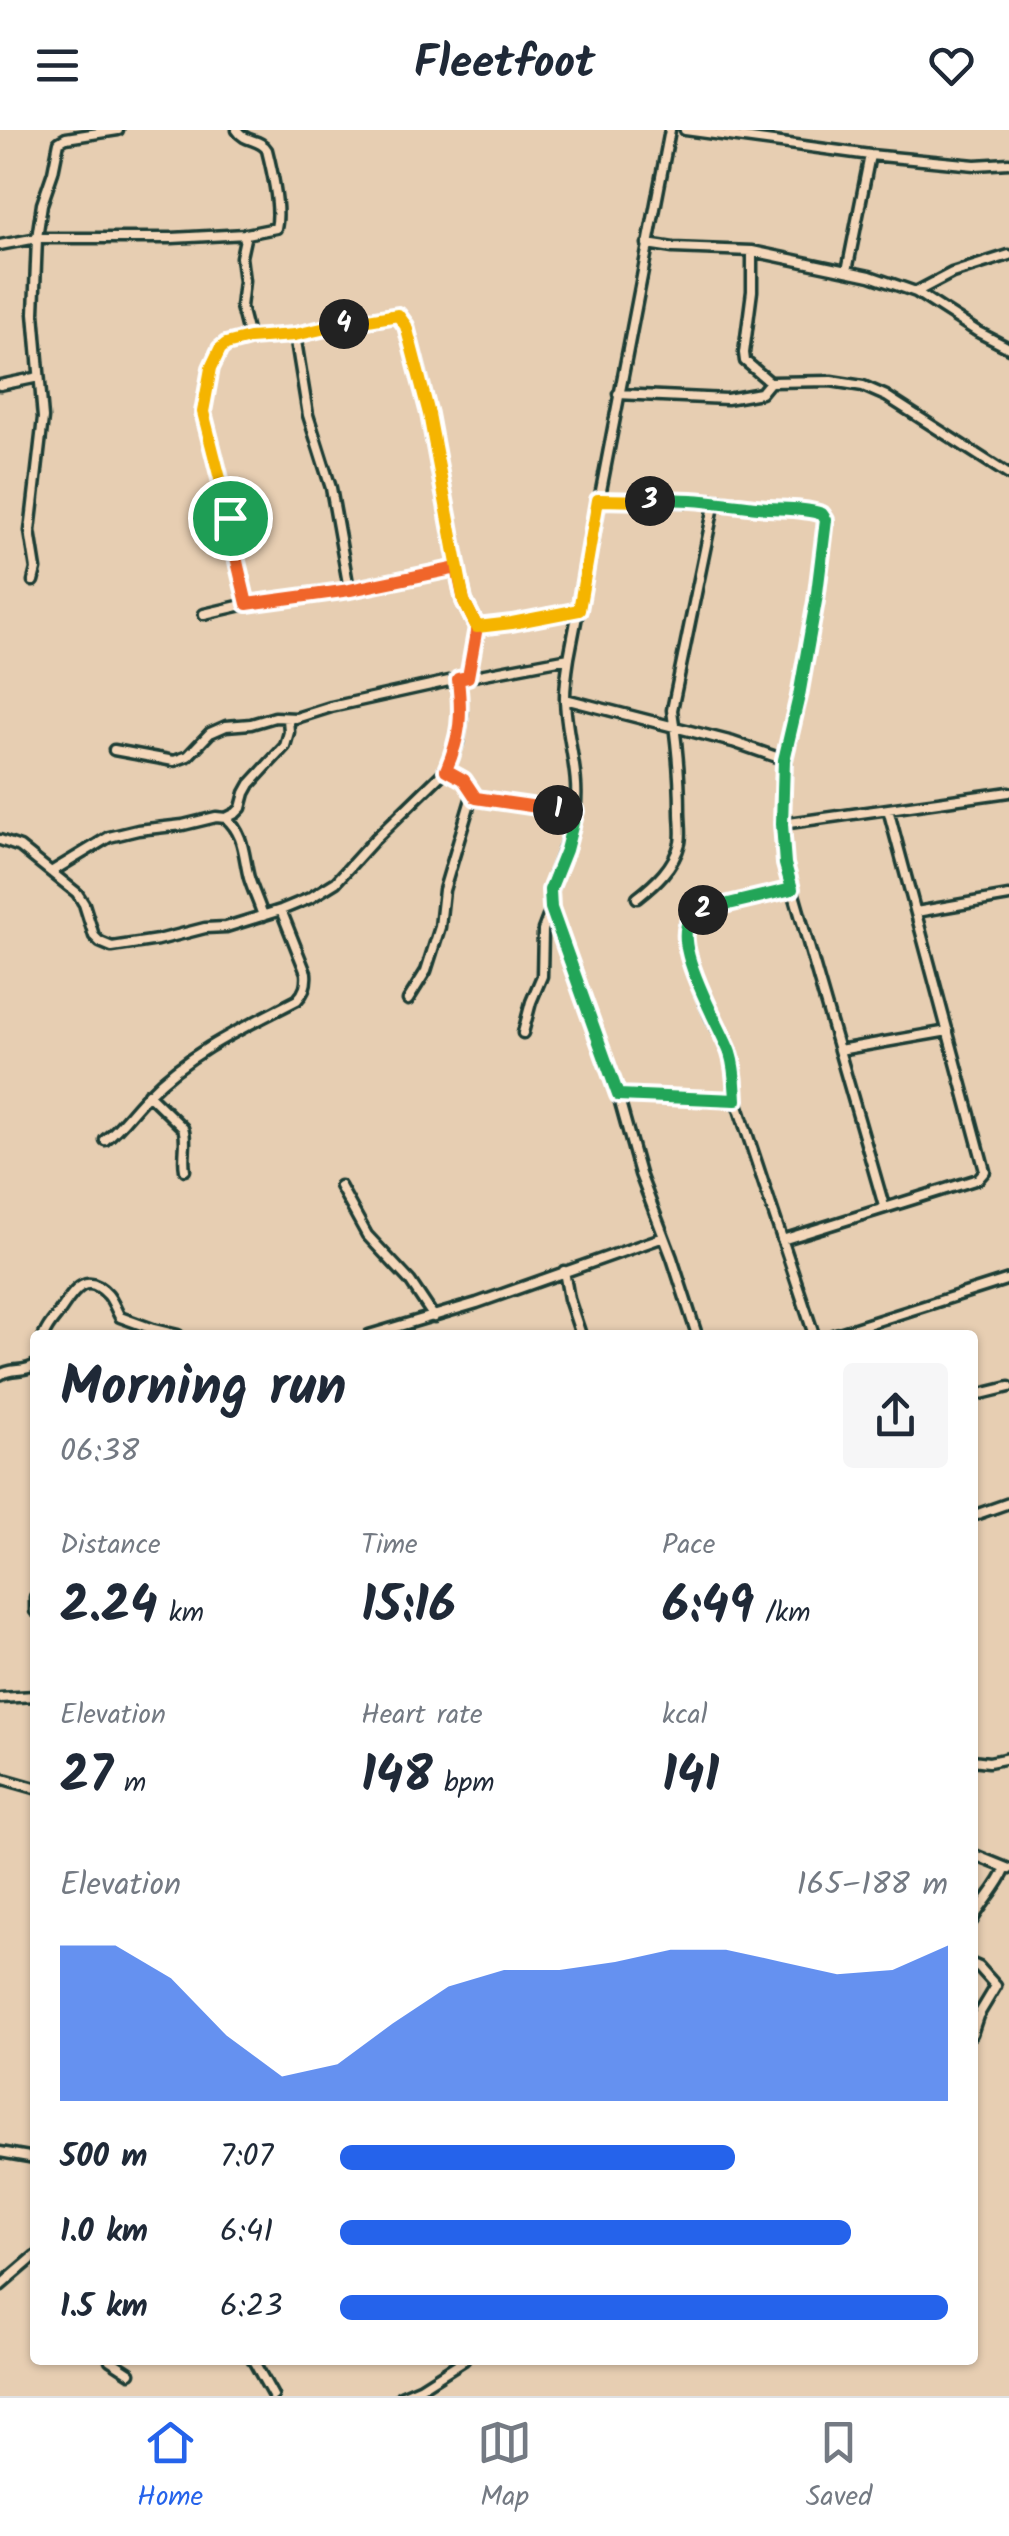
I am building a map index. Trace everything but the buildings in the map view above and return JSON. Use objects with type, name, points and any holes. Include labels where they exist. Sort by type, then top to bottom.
[{"type":"street","points":[[32,581],[36,574],[30,530],[43,431],[34,313],[42,204],[60,142],[118,130]]},
{"type":"street","points":[[0,245],[37,238],[172,238],[246,234],[276,228],[278,212],[267,150],[261,143],[242,137],[237,130]]},
{"type":"street","points":[[670,130],[568,658],[565,699],[576,811],[550,890],[551,908],[695,1330]]},
{"type":"street","points":[[686,130],[870,155],[975,165],[1009,163]]},
{"type":"street","points":[[780,142],[782,130]]},
{"type":"street","points":[[846,271],[870,155]]},
{"type":"street","points":[[246,234],[241,307],[249,338]]},
{"type":"street","points":[[647,244],[752,251],[900,285],[1009,348]]},
{"type":"street","points":[[752,251],[745,361],[770,382],[821,380],[862,386],[886,396],[1009,476]]},
{"type":"street","points":[[916,292],[952,273],[1009,254]]},
{"type":"street","points":[[0,840],[20,847],[81,898],[94,936],[100,942],[112,947],[158,940],[226,927],[310,898],[336,882],[446,770],[458,742],[463,678],[477,627],[464,601],[429,414],[402,317],[390,315],[295,335],[249,338],[220,349],[211,368],[203,412],[229,508],[247,604]]},
{"type":"street","points":[[295,335],[308,416],[332,488],[350,590]]},
{"type":"street","points":[[0,385],[39,377]]},
{"type":"street","points":[[618,394],[740,398],[760,393],[770,382]]},
{"type":"street","points":[[598,500],[716,501],[810,510],[826,520],[816,601],[784,760],[785,864],[884,1206]]},
{"type":"street","points":[[637,898],[658,881],[680,844],[680,777],[672,710],[716,501]]},
{"type":"street","points":[[204,614],[457,568]]},
{"type":"street","points":[[477,627],[579,610]]},
{"type":"street","points":[[114,750],[182,759],[217,729],[233,724],[251,724],[275,716],[288,718],[568,658]]},
{"type":"street","points":[[565,699],[733,742],[784,760]]},
{"type":"street","points":[[51,872],[110,838],[226,818],[239,811],[250,784],[285,746],[288,718]]},
{"type":"street","points":[[446,770],[464,780],[476,798],[576,811]]},
{"type":"street","points":[[782,824],[1009,792]]},
{"type":"street","points":[[408,1000],[426,971],[436,942],[444,890],[472,796]]},
{"type":"street","points":[[782,1240],[978,1178],[984,1172],[888,809]]},
{"type":"street","points":[[226,818],[242,840],[248,876],[263,916]]},
{"type":"street","points":[[792,889],[696,912],[689,917],[686,938],[698,982],[729,1051],[736,1100],[812,1330]]},
{"type":"street","points":[[916,912],[1009,896]]},
{"type":"street","points":[[523,1033],[542,976],[542,944],[551,908]]},
{"type":"street","points":[[105,1140],[148,1094],[192,1058],[304,993],[304,966],[282,910]]},
{"type":"street","points":[[839,1050],[948,1030]]},
{"type":"street","points":[[148,1094],[183,1128],[185,1170]]},
{"type":"street","points":[[618,1095],[736,1100]]},
{"type":"street","points":[[340,1186],[367,1235],[410,1281],[434,1317]]},
{"type":"street","points":[[387,1330],[664,1236]]},
{"type":"street","points":[[564,1271],[579,1330]]},
{"type":"street","points":[[849,1330],[1009,1279]]},
{"type":"street","points":[[46,1330],[66,1301],[86,1284],[96,1286],[110,1297],[120,1317],[153,1330]]},
{"type":"street","points":[[0,1375],[30,1368]]},
{"type":"street","points":[[978,1395],[1009,1387]]},
{"type":"street","points":[[978,1514],[1009,1503]]},
{"type":"street","points":[[0,1698],[30,1696]]},
{"type":"street","points":[[978,1761],[1009,1758]]},
{"type":"street","points":[[0,1778],[30,1787]]},
{"type":"street","points":[[978,1857],[1007,1869],[978,1910]]},
{"type":"street","points":[[978,1967],[996,1986],[978,2016]]},
{"type":"street","points":[[0,2152],[30,2157]]},
{"type":"street","points":[[0,2286],[30,2260]]},
{"type":"street","points":[[118,2365],[130,2373]]},
{"type":"street","points":[[256,2365],[273,2396]]},
{"type":"street","points":[[401,2396],[456,2365]]},
{"type":"route","points":[[230,518],[203,412],[211,368],[220,349],[249,338],[295,335],[390,315],[402,317],[422,382],[464,601],[477,627],[579,610],[598,500],[716,501],[822,514],[826,528],[816,601],[784,760],[782,824],[785,864],[792,889],[696,912],[686,925],[698,982],[729,1051],[736,1100],[618,1095],[551,908],[550,890],[576,811],[476,798],[464,780],[446,770],[458,742],[462,714],[458,679],[468,677],[477,627],[464,601],[457,568],[350,590],[247,604],[230,518]]}]
